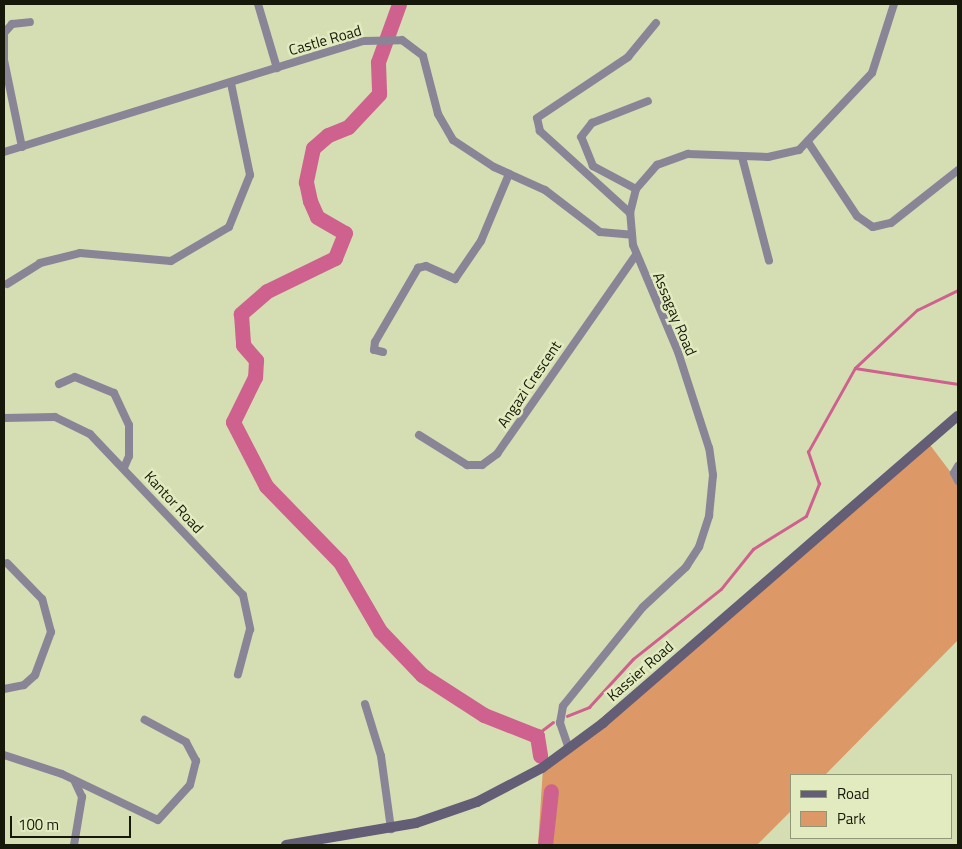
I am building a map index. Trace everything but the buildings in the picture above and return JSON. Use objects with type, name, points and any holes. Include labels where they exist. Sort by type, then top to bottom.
[{"type":"main road","name":"Kassier Road","points":[[286,845],[392,829],[477,802],[523,780],[569,749],[958,416]]},
{"type":"street","points":[[258,4],[276,68]]},
{"type":"street","name":"Assagay Road","points":[[569,749],[559,719],[563,706],[643,607],[686,567],[699,547],[709,516],[713,475],[709,448],[678,352],[636,255],[630,213],[636,189],[649,171],[674,158],[702,152],[780,157],[808,142],[872,73],[894,4]]},
{"type":"street","points":[[22,147],[4,60],[4,33],[12,24],[30,22]]},
{"type":"street","points":[[630,213],[540,131],[537,118],[624,60],[656,22]]},
{"type":"street","name":"Castle Road","points":[[4,152],[276,68],[380,39],[392,39],[410,44],[423,56],[438,114],[449,136],[475,157],[545,190],[600,232],[632,235]]},
{"type":"street","points":[[7,284],[40,262],[80,253],[171,261],[229,227],[250,175],[231,83]]},
{"type":"street","points":[[636,189],[593,166],[581,137],[592,123],[648,101]]},
{"type":"street","points":[[808,142],[857,216],[873,227],[891,223],[958,170]]},
{"type":"street","points":[[742,156],[769,261]]},
{"type":"street","points":[[383,352],[374,350],[375,342],[418,268],[426,266],[454,279],[481,242],[509,174]]},
{"type":"street","name":"Angazi Crescent","points":[[418,435],[467,465],[482,465],[497,454],[636,255]]},
{"type":"street","points":[[59,384],[76,377],[114,393],[130,425],[129,456],[124,468]]},
{"type":"street","name":"Kantor Road","points":[[4,418],[61,418],[90,434],[246,600],[250,629],[238,674]]},
{"type":"street","points":[[958,466],[954,473],[958,481]]},
{"type":"street","points":[[4,689],[24,685],[37,672],[51,632],[42,599],[7,563]]},
{"type":"street","points":[[365,704],[381,756],[392,829]]},
{"type":"street","points":[[4,755],[51,769],[153,818],[162,818],[190,785],[196,761],[186,742],[145,720]]},
{"type":"street","points":[[74,845],[82,797],[75,782]]},
{"type":"green space","points":[[927,441],[958,482],[958,640],[826,774],[790,774],[790,812],[757,845],[538,845],[543,768]]},
{"type":"waterway","points":[[399,4],[378,62],[379,94],[348,127],[328,135],[313,148],[306,182],[310,201],[317,217],[345,233],[335,258],[267,291],[241,314],[243,345],[256,360],[255,377],[233,422],[266,486],[340,562],[380,631],[422,675],[484,715],[537,736],[540,756]]},
{"type":"waterway","points":[[567,716],[589,707],[633,659],[721,589],[753,549],[806,516],[819,484],[808,452],[855,368],[917,310],[958,290]]},
{"type":"waterway","points":[[855,368],[958,384]]},
{"type":"waterway","points":[[536,735],[553,722]]},
{"type":"waterway","points":[[545,845],[551,791]]}]
